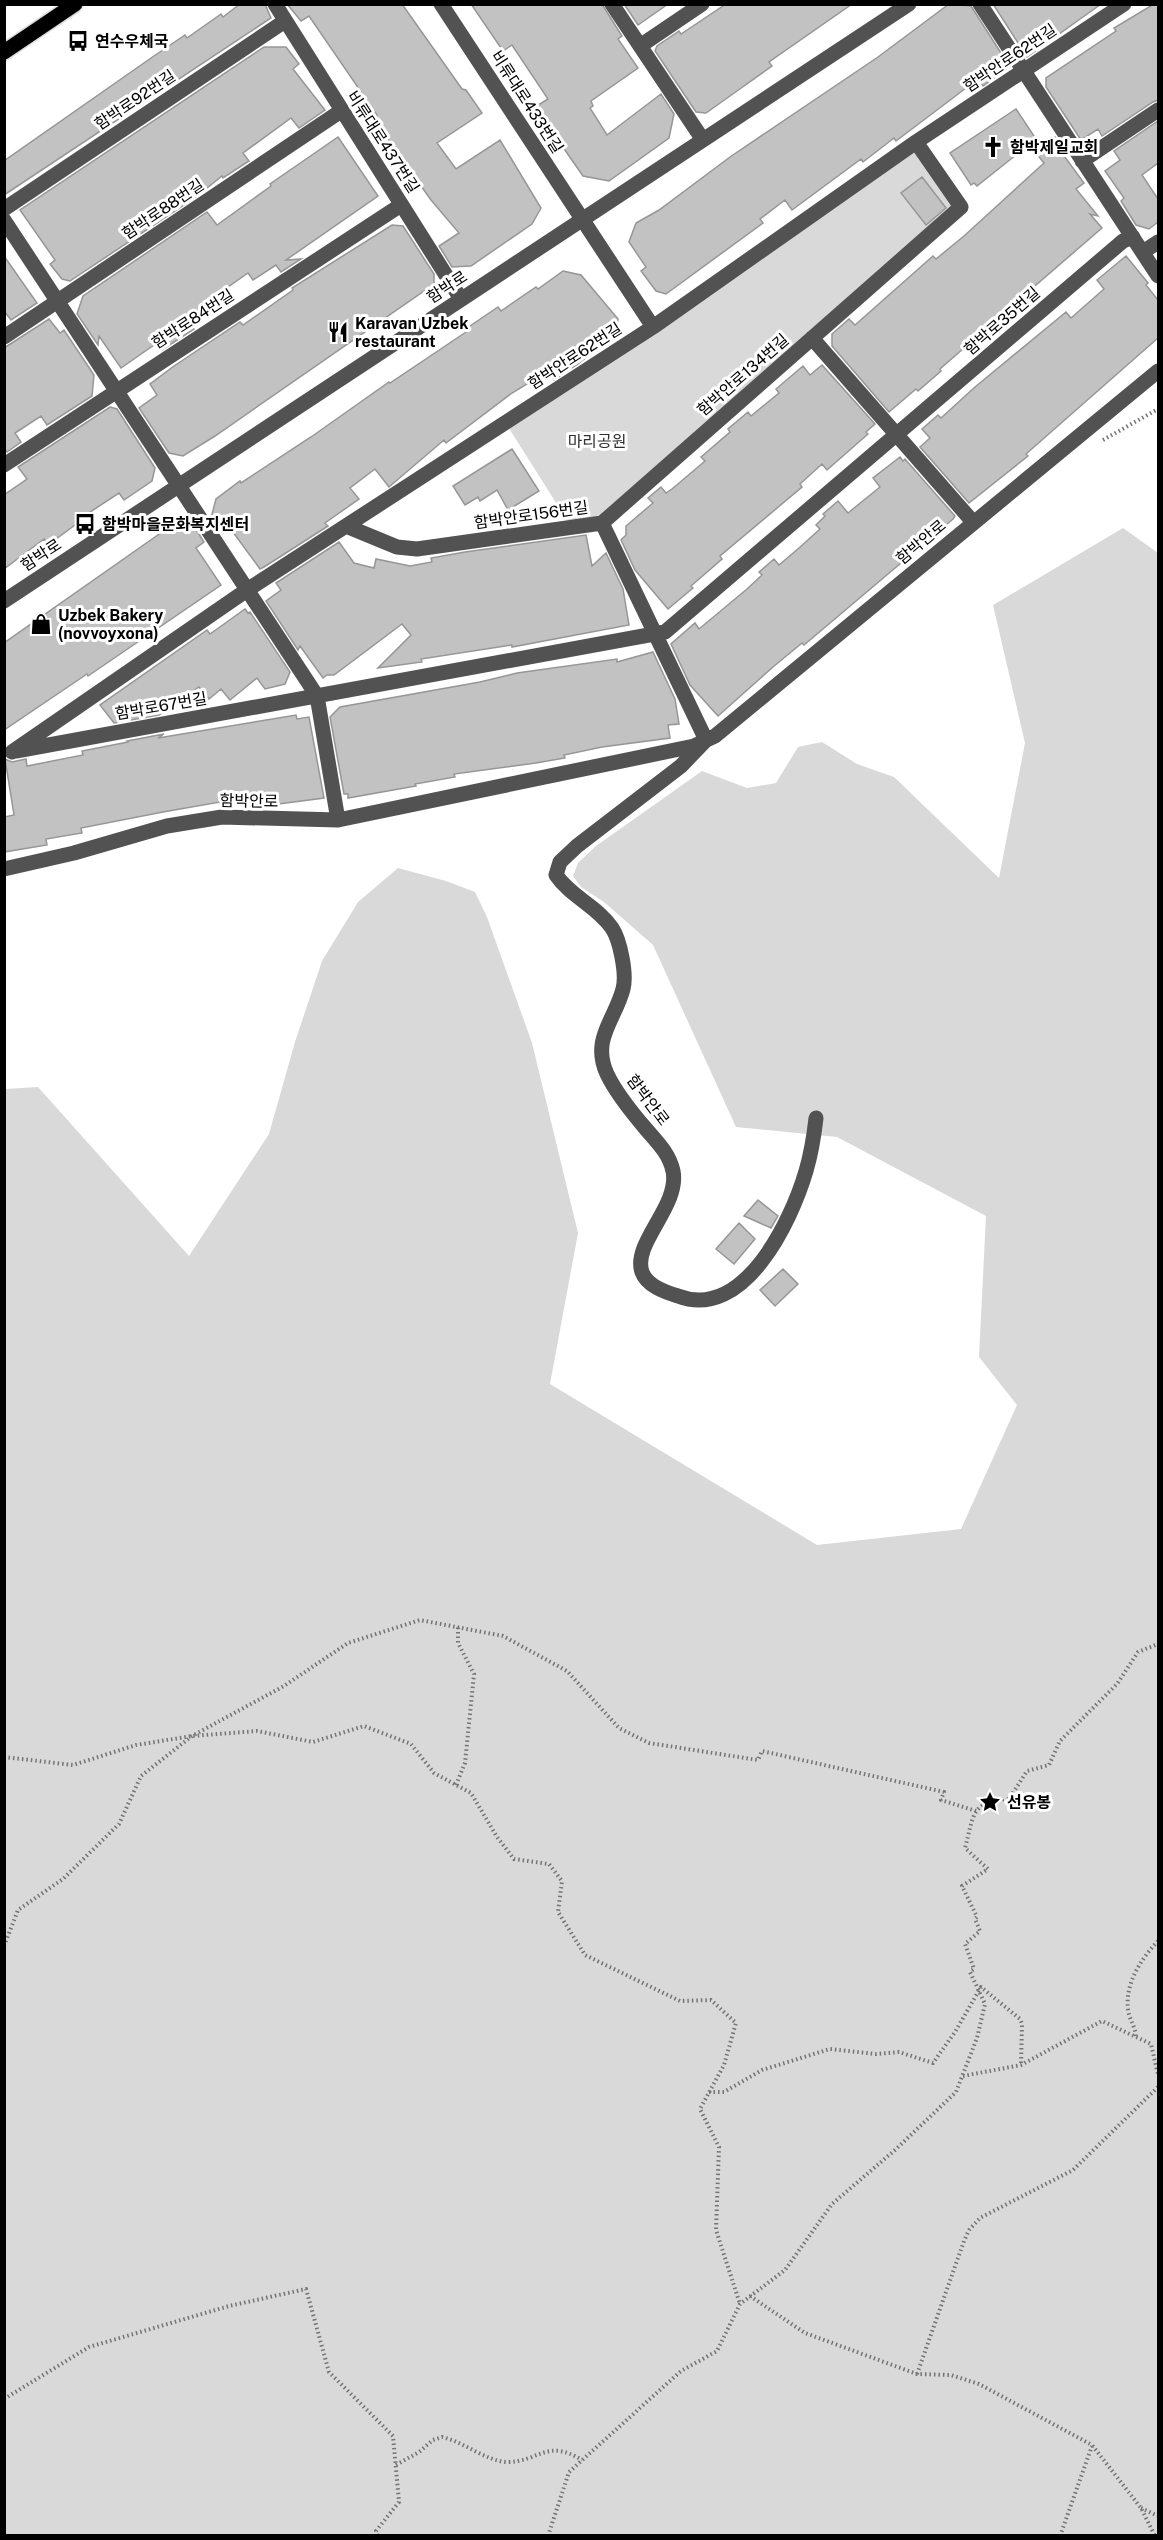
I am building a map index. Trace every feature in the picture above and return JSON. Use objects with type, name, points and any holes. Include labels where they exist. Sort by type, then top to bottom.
[{"type":"main road","points":[[4,52],[75,4]]},
{"type":"street","name":"비류대로437번길","points":[[275,4],[461,299]]},
{"type":"street","name":"비류대로433번길","points":[[441,4],[652,327]]},
{"type":"street","points":[[612,4],[703,140]]},
{"type":"street","points":[[640,46],[702,4]]},
{"type":"street","name":"함박로","points":[[4,601],[909,4]]},
{"type":"street","points":[[980,4],[1158,276]]},
{"type":"street","name":"함박안로62번길","points":[[247,590],[652,327],[916,142],[1124,4]]},
{"type":"street","name":"함박로92번길","points":[[4,209],[285,21]]},
{"type":"street","points":[[1082,161],[1158,110]]},
{"type":"street","name":"함박로88번길","points":[[4,337],[341,111]]},
{"type":"street","points":[[812,338],[961,207],[916,142]]},
{"type":"street","name":"함박로84번길","points":[[4,465],[401,205]]},
{"type":"street","points":[[4,220],[317,696],[338,819]]},
{"type":"street","name":"함박로35번길","points":[[897,435],[1114,249],[1133,237]]},
{"type":"street","points":[[1143,252],[1158,242]]},
{"type":"street","name":"함박안로134번길","points":[[602,523],[812,338],[973,522]]},
{"type":"street","name":"함박안로","points":[[4,869],[74,853],[168,826],[222,817],[338,819],[694,746],[715,736],[1158,371]]},
{"type":"street","points":[[317,696],[665,632],[897,435]]},
{"type":"street","name":"함박안로156번길","points":[[346,526],[397,547],[417,549],[602,523],[706,740]]},
{"type":"street","name":"함박로67번길","points":[[8,753],[247,590]]},
{"type":"street","name":"함박로67번길","points":[[8,753],[317,696]]},
{"type":"street","name":"함박안로","points":[[706,740],[681,766],[577,846],[560,862],[556,875],[565,887],[598,912],[612,928],[622,958],[624,987],[606,1028],[600,1053],[607,1075],[644,1127],[665,1150],[673,1172],[672,1194],[640,1256],[642,1273],[657,1289],[685,1299],[707,1301],[733,1291],[757,1267],[778,1237],[805,1174],[812,1148],[816,1118]]},
{"type":"path","points":[[1074,439],[1086,451],[1158,409]]},
{"type":"path","points":[[4,1946],[18,1910],[63,1879],[119,1824],[141,1776],[192,1736],[284,1686],[348,1643],[420,1620],[503,1636],[567,1671],[619,1728],[649,1743],[759,1760],[762,1751],[944,1792],[941,1800],[976,1810]]},
{"type":"path","points":[[456,1785],[465,1763],[474,1674],[458,1643],[459,1628]]},
{"type":"path","points":[[548,2535],[569,2472],[681,2372],[717,2351],[740,2304],[785,2270],[832,2204],[895,2150],[956,2092],[977,2038],[985,2004],[970,1972],[974,1969],[965,1944],[980,1931],[975,1919],[977,1917],[962,1886],[988,1869],[965,1848],[976,1810],[990,1800],[1009,1799],[1027,1771],[1049,1765],[1060,1741],[1117,1684],[1138,1652],[1158,1644]]},
{"type":"path","points":[[4,1757],[73,1765],[136,1745],[192,1736],[257,1731],[313,1742],[364,1725],[411,1744],[434,1773],[471,1793],[497,1837],[514,1858],[549,1864],[562,1881],[558,1912],[585,1955],[680,2001],[711,2001],[736,2023],[724,2065],[700,2109],[719,2147],[716,2230],[740,2304]]},
{"type":"path","points":[[1136,2037],[1135,2025],[1128,2013],[1127,1998],[1140,1963],[1158,1941]]},
{"type":"path","points":[[709,2092],[724,2092],[762,2070],[830,2049],[876,2054],[899,2052],[933,2063],[955,2032],[981,1987],[1020,2019],[1022,2024],[1021,2065]]},
{"type":"path","points":[[962,2077],[1021,2065],[1102,2021],[1151,2044],[1158,2075]]},
{"type":"path","points":[[917,2374],[964,2241],[974,2223],[991,2211],[1073,2170],[1158,2087]]},
{"type":"path","points":[[4,2399],[89,2347],[229,2307],[306,2289],[329,2372],[393,2436],[399,2502],[376,2531],[378,2535]]},
{"type":"path","points":[[750,2296],[805,2333],[917,2374],[951,2375],[979,2384],[1092,2445],[1141,2508],[1155,2535]]},
{"type":"path","points":[[396,2465],[419,2452],[433,2440],[442,2437],[505,2462],[516,2461],[551,2450],[565,2451],[582,2460]]},
{"type":"path","points":[[1060,2535],[1092,2445]]},
{"type":"path","points":[[1141,2508],[1158,2516]]},
{"type":"green space","name":"마리공원","points":[[916,142],[961,207],[602,523],[572,528],[505,422]]},
{"type":"green space","points":[[1123,528],[1158,553],[1158,2535],[5,2536],[5,1089],[38,1087],[189,1256],[269,1134],[295,1042],[322,961],[358,902],[398,868],[446,881],[475,892],[487,917],[532,1043],[578,1233],[550,1384],[817,1545],[961,1529],[1017,1405],[979,1357],[986,1216],[837,1137],[736,1127],[653,945],[604,902],[581,887],[573,876],[578,863],[596,846],[702,771],[747,788],[776,783],[798,747],[822,742],[857,764],[894,777],[999,878],[1025,743],[993,605]]},
{"type":"building","points":[[240,4],[265,4],[271,18],[4,195],[4,161],[185,35],[187,38],[221,14],[223,17]]},
{"type":"building","points":[[287,4],[402,4],[462,89],[466,90],[482,113],[437,143],[456,169],[500,140],[541,208],[532,224],[471,266],[452,267],[439,246],[459,233],[431,200],[373,118],[377,115],[309,16],[301,21]]},
{"type":"building","points":[[471,4],[602,4],[622,36],[618,39],[638,68],[591,101],[593,106],[590,108],[607,135],[661,94],[674,114],[669,138],[609,181],[583,176],[535,107],[548,99],[512,45],[503,51]]},
{"type":"building","points":[[624,4],[668,4],[638,25]]},
{"type":"building","points":[[726,4],[852,4],[769,62],[772,66],[706,113],[696,112],[655,51],[657,46],[679,31],[681,34]]},
{"type":"building","points":[[949,4],[971,6],[1001,53],[997,76],[983,86],[978,79],[896,141],[894,138],[863,162],[861,159],[792,210],[785,200],[760,219],[763,223],[666,294],[656,291],[641,271],[646,267],[629,242],[636,223],[659,210],[730,157],[878,57]]},
{"type":"building","points":[[993,4],[1101,4],[1027,57]]},
{"type":"building","points":[[1154,4],[1158,4],[1158,100],[1102,136],[1098,129],[1081,140],[1046,87],[1046,78],[1116,31],[1114,28]]},
{"type":"building","points":[[264,47],[286,47],[299,64],[293,69],[325,110],[299,128],[291,118],[243,153],[249,161],[223,178],[222,176],[196,197],[70,281],[62,279],[50,264],[55,260],[20,210]]},
{"type":"building","name":"함박제일교회","points":[[1016,109],[1036,139],[977,186],[974,183],[971,185],[950,153]]},
{"type":"building","points":[[1158,121],[1158,163],[1142,175],[1158,199],[1158,222],[1149,229],[1136,225],[1121,201],[1124,198],[1105,171],[1120,160],[1114,151]]},
{"type":"building","points":[[338,137],[378,196],[286,260],[301,259],[281,272],[276,265],[253,280],[248,273],[221,292],[224,296],[189,321],[194,329],[162,350],[157,343],[121,368],[99,336],[98,345],[77,314],[83,296],[207,212],[217,225],[271,186],[270,184]]},
{"type":"building","points":[[1055,137],[1065,151],[1062,153],[1084,183],[1076,189],[1098,216],[1090,214],[1102,228],[985,329],[988,333],[975,345],[972,341],[918,391],[916,389],[889,412],[832,346],[832,334],[849,319],[855,325],[933,256],[936,259],[964,236],[1044,163],[1035,152]]},
{"type":"building","points":[[922,177],[946,208],[926,225],[901,193]]},
{"type":"building","points":[[392,225],[403,226],[434,274],[434,284],[215,436],[183,456],[169,453],[139,408],[157,395],[150,384],[240,322],[243,325],[293,290],[292,288]]},
{"type":"building","points":[[4,256],[37,303],[11,320],[4,311]]},
{"type":"building","points":[[1126,256],[1148,283],[1146,285],[1158,300],[1158,338],[1026,454],[1028,456],[969,503],[920,447],[930,438],[922,429],[938,415],[941,418],[1066,312],[1071,318],[1104,289],[1097,280]]},
{"type":"building","points":[[563,271],[581,275],[618,319],[616,334],[578,364],[554,380],[548,371],[512,393],[446,443],[444,440],[389,487],[375,469],[350,488],[359,499],[325,523],[328,526],[260,569],[230,528],[226,531],[223,528],[220,530],[211,518],[216,499],[240,481],[241,483],[311,437],[389,382],[469,330],[467,328],[498,307],[501,311]]},
{"type":"building","points":[[49,319],[60,333],[64,330],[94,375],[92,396],[47,425],[41,416],[15,433],[21,442],[7,452],[4,448],[4,348]]},
{"type":"building","points":[[822,365],[875,424],[866,432],[868,434],[827,470],[822,464],[800,484],[802,487],[720,556],[722,559],[668,609],[635,570],[621,540],[626,535],[626,526],[653,503],[648,498],[661,487],[666,493],[705,461],[701,457],[730,432],[728,429],[748,412],[751,416],[779,393],[776,389],[803,366],[810,375]]},
{"type":"building","points":[[110,407],[117,409],[155,468],[152,481],[124,500],[119,493],[78,520],[79,522],[48,545],[44,539],[4,569],[4,495],[27,479],[18,467]]},
{"type":"building","points":[[512,449],[539,491],[508,510],[497,490],[480,501],[478,497],[465,505],[453,486]]},
{"type":"building","points":[[900,457],[903,461],[905,459],[955,516],[953,519],[804,645],[802,643],[773,667],[718,716],[690,685],[671,644],[695,623],[699,629],[762,575],[759,572],[774,559],[779,565],[799,548],[820,529],[816,525],[825,516],[823,514],[838,501],[848,513],[880,487],[873,478]]},
{"type":"building","points":[[175,523],[194,526],[204,542],[196,548],[221,585],[4,730],[4,643]]},
{"type":"building","points":[[586,535],[592,566],[606,553],[623,589],[629,625],[512,647],[512,645],[421,659],[422,662],[378,668],[411,635],[402,624],[334,675],[327,675],[323,678],[300,646],[298,650],[266,601],[281,590],[276,583],[339,542],[354,563],[374,568],[376,559],[410,566],[432,562],[431,558],[465,552]]},
{"type":"building","points":[[245,609],[248,613],[250,612],[290,672],[285,684],[265,689],[257,678],[230,700],[221,689],[209,699],[199,687],[159,715],[114,723],[100,705],[207,630],[210,634]]},
{"type":"building","points":[[653,652],[675,699],[679,724],[668,725],[670,738],[602,747],[564,755],[565,758],[536,763],[454,774],[455,777],[415,784],[416,786],[348,798],[348,794],[344,794],[330,717],[340,707],[480,682],[517,673],[617,659],[617,662]]},
{"type":"building","points":[[296,715],[297,719],[309,717],[324,798],[256,807],[256,802],[221,807],[220,802],[81,828],[82,833],[46,839],[47,845],[4,852],[4,817],[14,815],[5,759],[12,762],[26,759],[27,766],[83,755],[82,751],[127,741]]},
{"type":"building","points":[[758,1200],[778,1216],[771,1228],[744,1216]]},
{"type":"building","points":[[739,1223],[755,1239],[734,1264],[716,1249]]},
{"type":"building","points":[[783,1269],[798,1284],[775,1306],[760,1290]]},
{"type":"place","name":"연수우체국","points":[[78,41]]},
{"type":"place","name":"함박제일교회","points":[[993,147]]},
{"type":"place","name":"Karavan Uzbek restaurant","points":[[338,332]]},
{"type":"place","name":"함박마을문화복지센터","points":[[85,524]]},
{"type":"place","name":"Uzbek Bakery (novvoyxona)","points":[[41,624]]},
{"type":"place","name":"선유봉","points":[[990,1802]]}]
